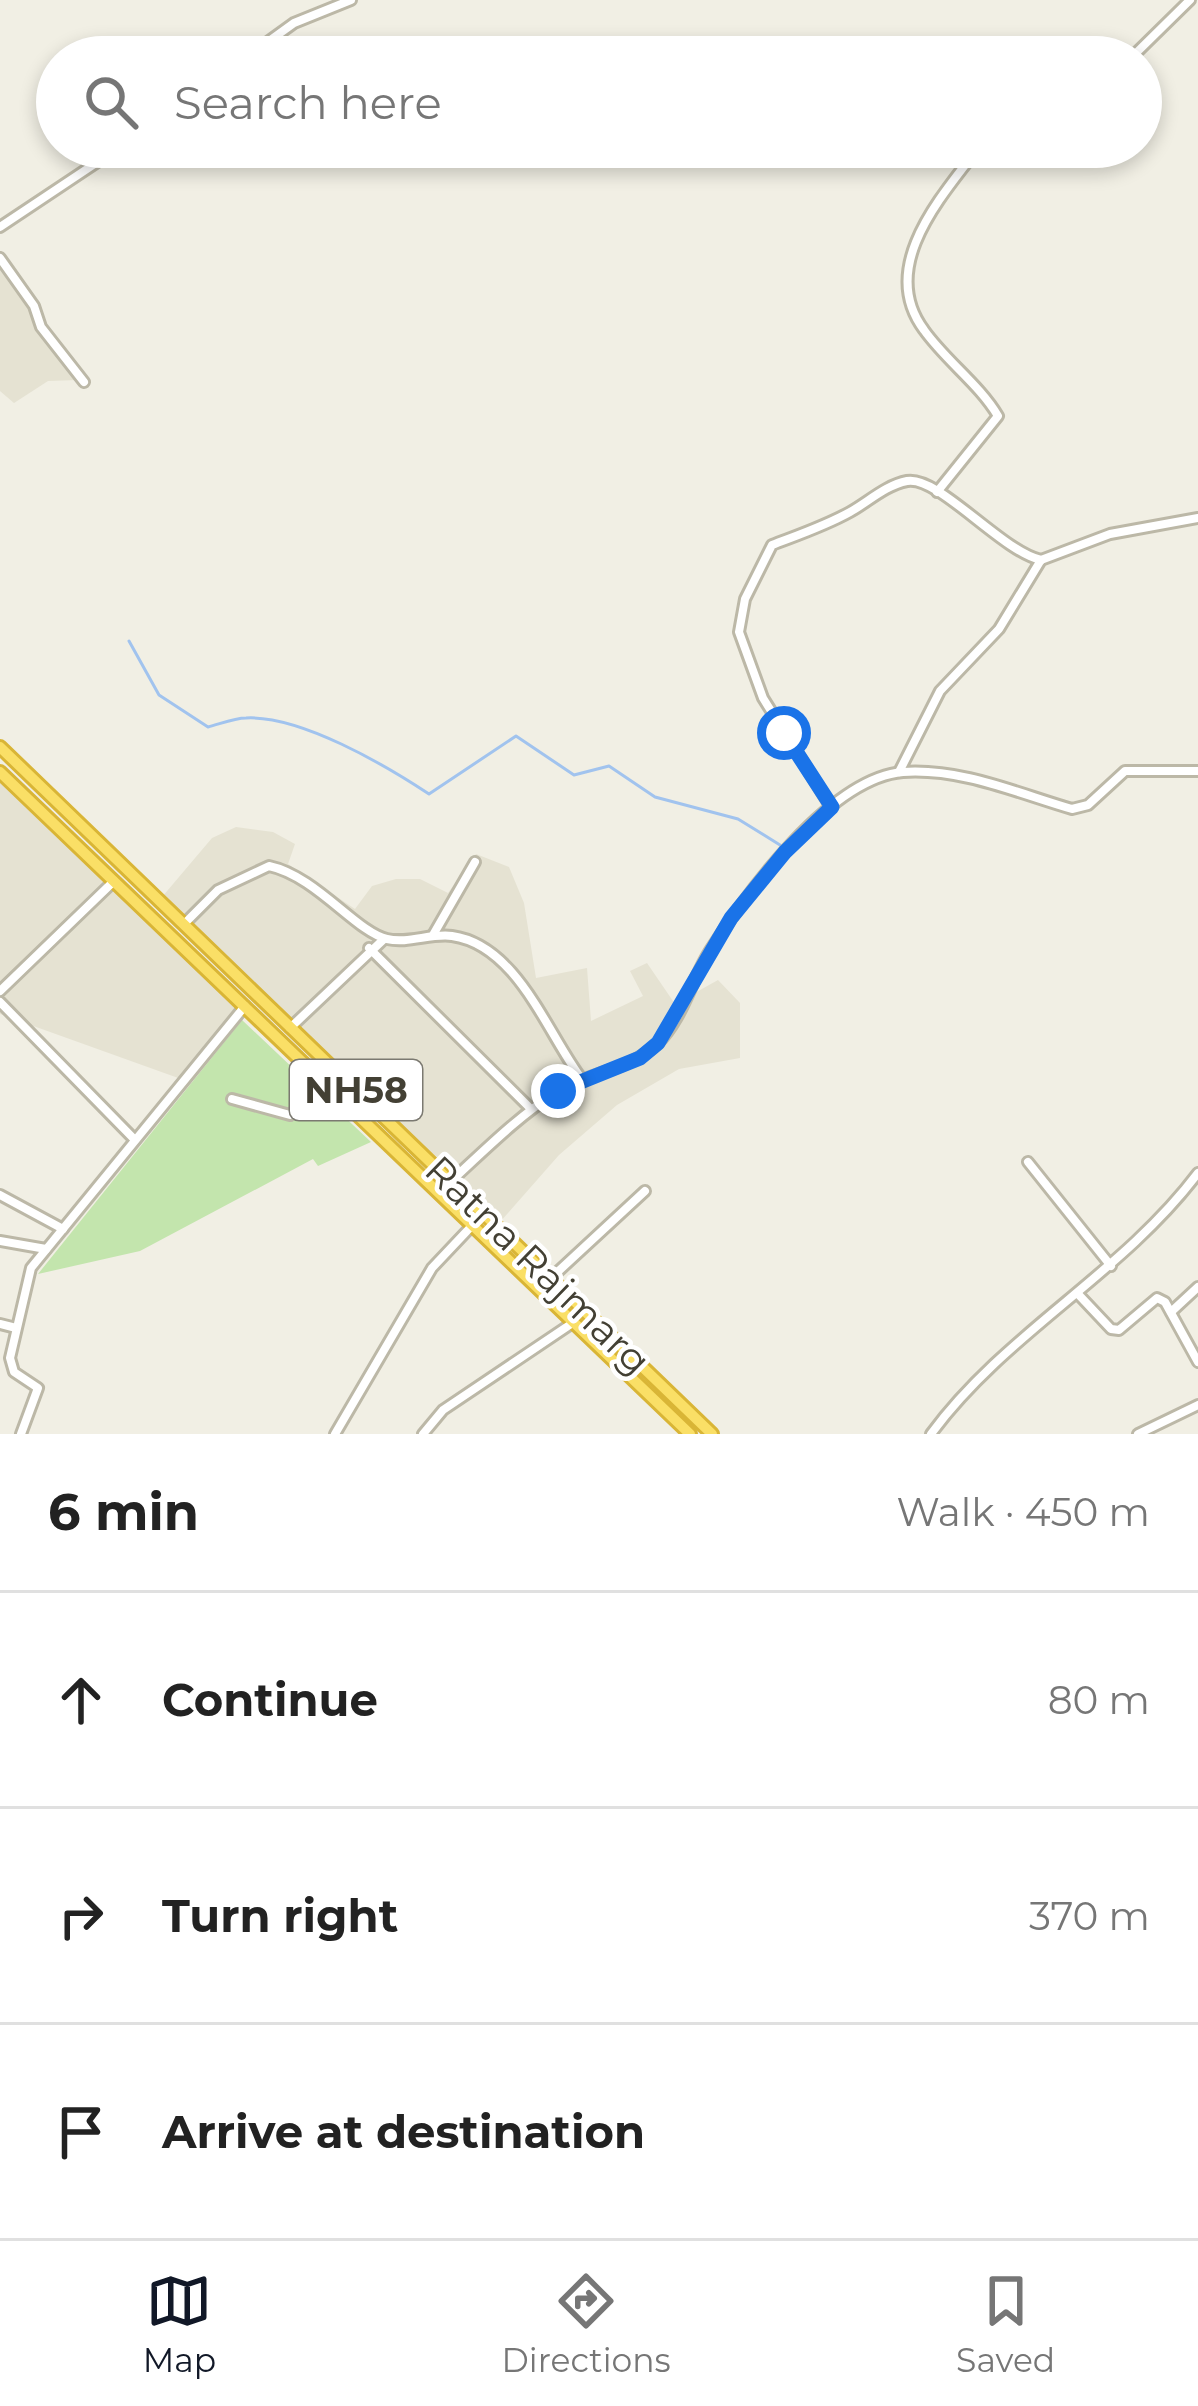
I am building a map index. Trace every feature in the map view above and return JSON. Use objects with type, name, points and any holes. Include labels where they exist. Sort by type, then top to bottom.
[{"type":"highway","name":"Ratna Rajmarg","points":[[0,747],[712,1434]]},
{"type":"highway","name":"Ratna Rajmarg","points":[[0,772],[688,1433]]},
{"type":"street","points":[[276,36],[294,23],[351,0]]},
{"type":"street","points":[[1153,36],[1190,0]]},
{"type":"street","points":[[0,227],[89,168]]},
{"type":"street","points":[[938,492],[998,416],[914,314],[907,269],[917,237],[965,168]]},
{"type":"street","points":[[0,258],[34,306],[40,327],[84,382]]},
{"type":"street","points":[[832,807],[808,778],[763,698],[740,632],[745,599],[772,545],[846,515],[904,482],[924,481],[994,536],[1041,560]]},
{"type":"street","points":[[899,772],[940,691],[999,629],[1041,560],[1110,534],[1198,518]]},
{"type":"street","points":[[439,1192],[531,1109],[581,1078],[640,1058],[658,1043],[731,918],[785,852],[832,807],[899,772],[960,777],[1072,809],[1088,805],[1125,771],[1198,771]]},
{"type":"street","points":[[434,935],[475,862]]},
{"type":"street","points":[[183,925],[218,890],[269,866],[304,878],[384,939]]},
{"type":"street","points":[[0,991],[114,881]]},
{"type":"street","points":[[290,1028],[369,948],[384,939],[458,937],[506,969],[532,999],[581,1078]]},
{"type":"street","points":[[369,948],[531,1109]]},
{"type":"street","points":[[0,1002],[136,1140]]},
{"type":"street","points":[[21,1434],[38,1388],[10,1364],[31,1268],[244,1006]]},
{"type":"street","points":[[232,1099],[290,1115],[326,1083]]},
{"type":"street","points":[[1028,1162],[1111,1266]]},
{"type":"street","points":[[931,1434],[973,1382],[1111,1266],[1198,1173]]},
{"type":"street","points":[[551,1277],[595,1244],[645,1191]]},
{"type":"street","points":[[0,1195],[63,1229]]},
{"type":"street","points":[[334,1434],[432,1268],[483,1214]]},
{"type":"street","points":[[0,1240],[46,1249]]},
{"type":"street","points":[[1172,1312],[1198,1287]]},
{"type":"street","points":[[1078,1294],[1111,1329],[1119,1330],[1157,1298],[1172,1312],[1198,1362]]},
{"type":"street","points":[[423,1434],[443,1410],[575,1322]]},
{"type":"street","points":[[0,1324],[16,1328]]},
{"type":"street","points":[[1138,1434],[1198,1405]]},
{"type":"shaded area","points":[[0,264],[78,380],[48,381],[14,403],[0,391]]},
{"type":"shaded area","points":[[0,780],[240,1008],[181,1079],[0,1014]]},
{"type":"shaded area","points":[[236,827],[273,832],[295,844],[288,864],[355,909],[372,886],[396,879],[420,879],[448,893],[476,854],[509,867],[524,903],[536,978],[587,968],[591,1021],[643,996],[630,971],[647,963],[675,1004],[718,980],[740,1003],[740,1058],[679,1069],[617,1105],[559,1155],[500,1222],[450,1167],[404,1131],[162,897],[212,838]]},
{"type":"green space","points":[[242,1020],[371,1142],[318,1166],[313,1159],[140,1251],[38,1274]]},
{"type":"waterway","points":[[129,641],[159,695],[208,727],[246,718],[291,725],[366,756],[429,794],[516,736],[574,775],[609,766],[655,797],[738,819],[780,845]]},
{"type":"route","points":[[558,1091],[607,1067],[640,1058],[658,1043],[731,918],[764,875],[832,807],[808,778],[784,733]]}]
